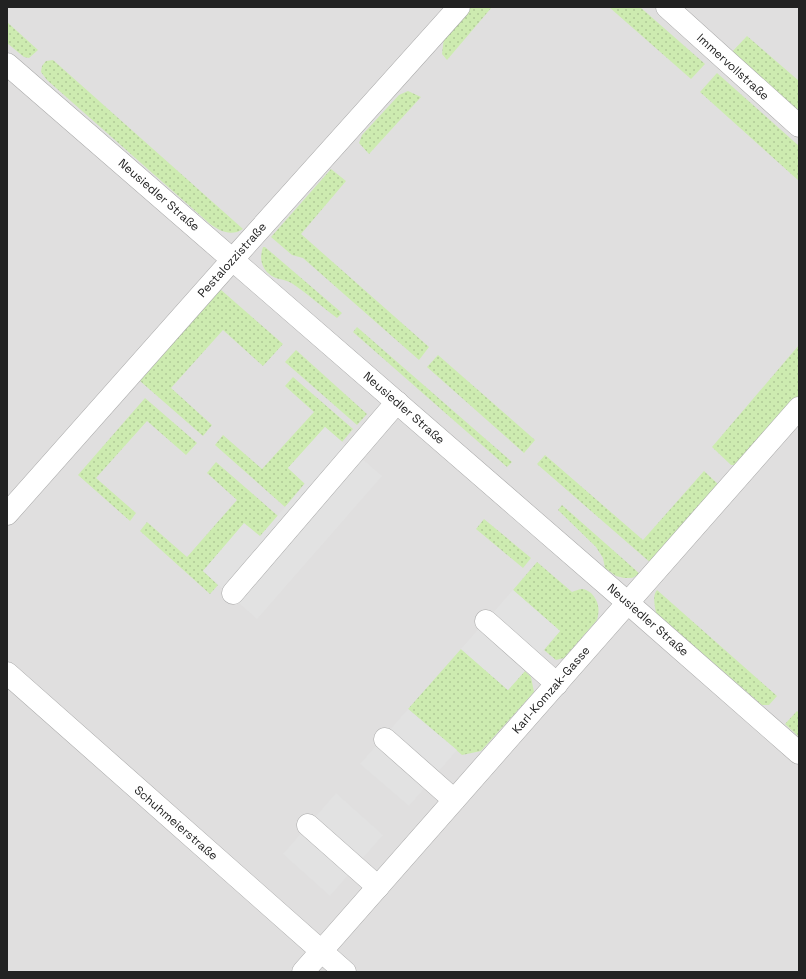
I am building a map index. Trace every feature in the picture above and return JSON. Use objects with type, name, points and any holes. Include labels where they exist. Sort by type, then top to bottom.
[{"type":"street","name":"Pestalozzistraße","points":[[7,514],[459,7]]},
{"type":"street","name":"Immervollstraße","points":[[667,7],[799,126]]},
{"type":"street","name":"Neusiedler Straße","points":[[7,64],[233,259],[799,753]]},
{"type":"street","points":[[233,593],[397,402]]},
{"type":"street","name":"Karl-Komzak-Gasse","points":[[303,972],[799,408]]},
{"type":"street","points":[[486,621],[557,684]]},
{"type":"street","name":"Schuhmeierstraße","points":[[7,673],[346,972]]},
{"type":"street","points":[[385,739],[454,800]]},
{"type":"street","points":[[308,825],[378,887]]},
{"type":"shaded area","points":[[7,7],[799,7],[799,972],[7,972]]},
{"type":"shaded area","points":[[325,427],[382,476],[257,619],[203,571],[244,523],[260,536],[305,484],[288,468]]},
{"type":"shaded area","points":[[513,590],[560,631],[508,690],[461,649]]},
{"type":"shaded area","points":[[408,709],[457,750],[409,806],[360,764]]},
{"type":"shaded area","points":[[336,793],[383,835],[330,896],[283,854]]},
{"type":"green space","points":[[471,7],[492,7],[447,60],[442,54],[444,37]]},
{"type":"green space","points":[[609,7],[640,7],[705,64],[691,79]]},
{"type":"green space","points":[[7,22],[38,50],[29,58],[24,57],[7,43]]},
{"type":"green space","points":[[747,36],[799,81],[799,116],[729,55]]},
{"type":"green space","points":[[53,60],[243,229],[230,233],[222,231],[210,224],[47,80],[41,72],[42,66],[46,61]]},
{"type":"green space","points":[[717,73],[799,146],[799,181],[700,92]]},
{"type":"green space","points":[[408,91],[421,97],[369,154],[359,143],[362,135],[399,95]]},
{"type":"green space","points":[[331,169],[346,181],[301,234],[429,347],[419,360],[303,258],[292,255],[271,237]]},
{"type":"green space","points":[[263,247],[265,247],[342,313],[337,318],[293,284],[271,276],[263,267],[261,260]]},
{"type":"green space","points":[[220,289],[283,344],[263,366],[223,330],[171,388],[212,425],[203,436],[140,381]]},
{"type":"green space","points":[[357,327],[512,462],[507,467],[353,332]]},
{"type":"green space","points":[[799,345],[799,395],[738,465],[731,465],[712,447]]},
{"type":"green space","points":[[296,350],[367,414],[357,425],[285,362]]},
{"type":"green space","points":[[438,355],[535,440],[524,453],[427,367]]},
{"type":"green space","points":[[293,377],[353,429],[342,442],[325,427],[288,468],[305,483],[285,507],[215,445],[223,435],[262,469],[314,412],[285,386]]},
{"type":"green space","points":[[145,398],[197,443],[186,455],[147,421],[96,478],[136,513],[130,521],[78,475]]},
{"type":"green space","points":[[545,455],[643,540],[704,471],[720,486],[652,564],[537,464]]},
{"type":"green space","points":[[216,462],[278,516],[260,537],[244,524],[203,571],[218,585],[210,594],[140,531],[147,522],[187,557],[237,500],[207,473]]},
{"type":"green space","points":[[562,505],[640,574],[632,578],[624,578],[616,576],[605,568],[603,558],[596,547],[558,510]]},
{"type":"green space","points":[[484,519],[531,558],[523,568],[476,529]]},
{"type":"green space","points":[[537,562],[572,592],[582,589],[591,593],[596,599],[598,606],[597,620],[564,658],[556,660],[544,650],[560,631],[513,590]]},
{"type":"green space","points":[[657,590],[777,696],[769,705],[762,705],[656,613],[654,598]]},
{"type":"green space","points":[[461,649],[508,690],[525,671],[531,677],[534,692],[481,751],[462,755],[408,709]]},
{"type":"green space","points":[[797,711],[799,713],[799,737],[785,724]]}]
